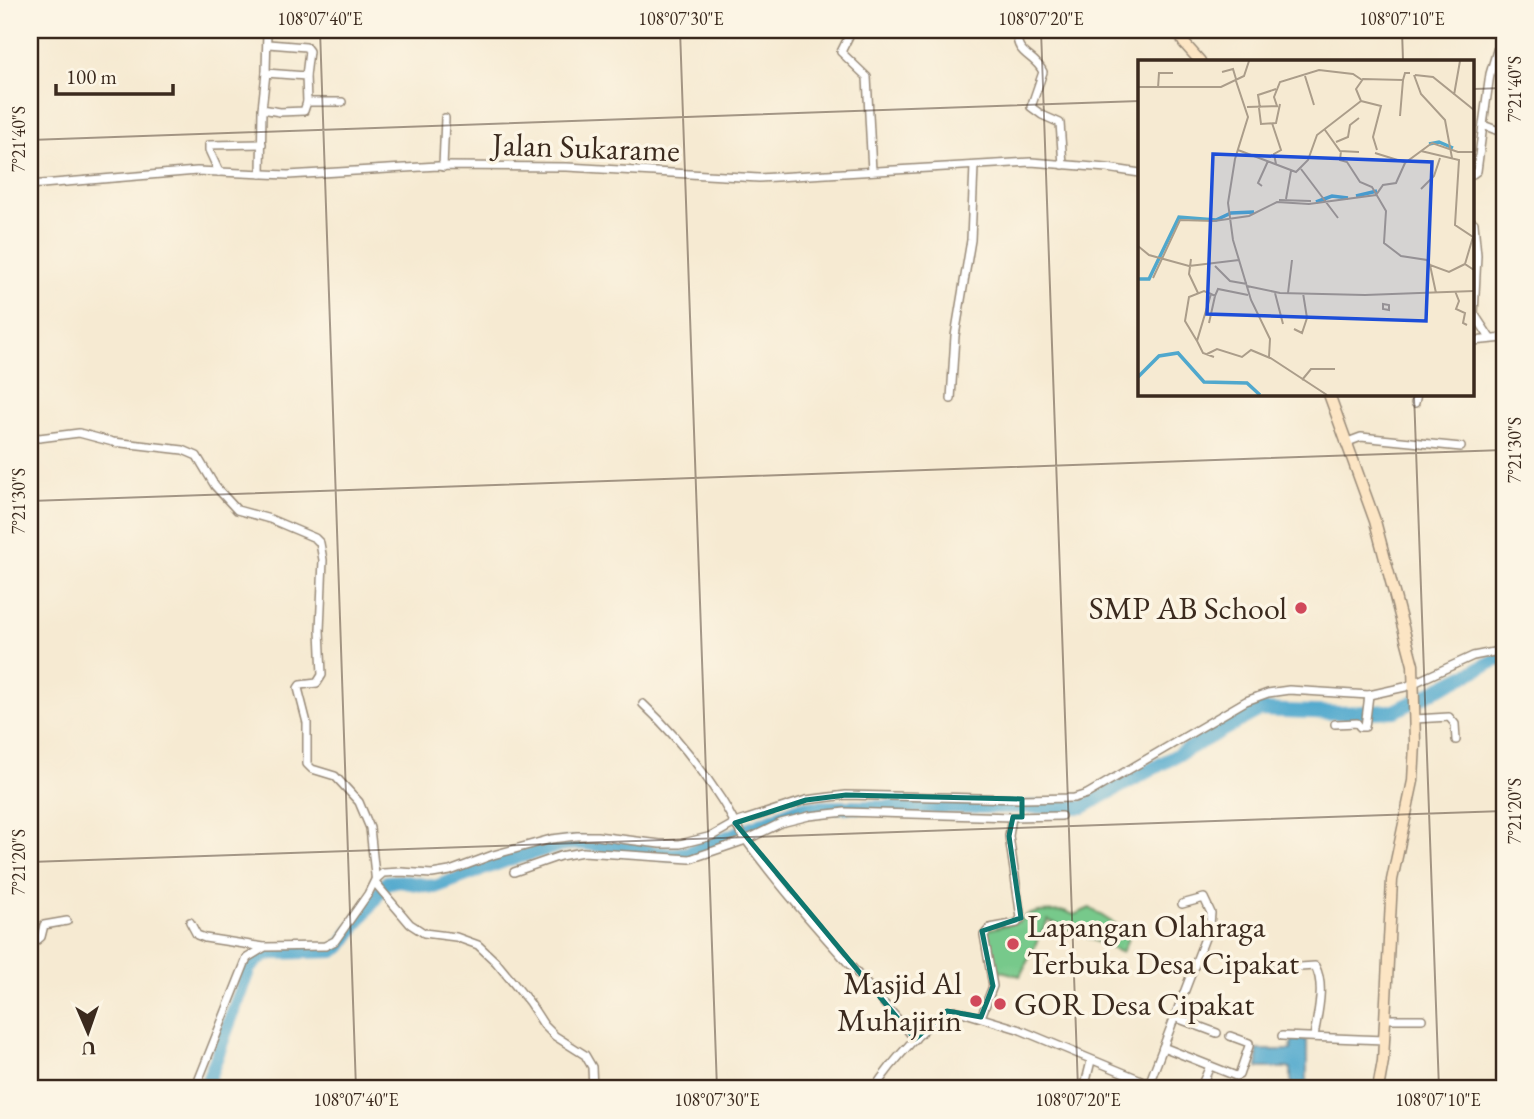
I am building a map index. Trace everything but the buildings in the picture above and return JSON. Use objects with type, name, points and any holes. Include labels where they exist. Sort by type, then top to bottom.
[{"type":"street","points":[[261,174],[267,30]]},
{"type":"street","points":[[852,30],[841,52],[867,77],[872,171]]},
{"type":"street","points":[[1018,30],[1020,48],[1043,72],[1031,107],[1061,124],[1063,164]]},
{"type":"street","points":[[1178,30],[1184,43],[1199,60]]},
{"type":"street","points":[[1474,173],[1477,171],[1490,74],[1503,30]]},
{"type":"street","points":[[262,109],[301,113],[307,102],[309,51],[306,47],[268,44]]},
{"type":"street","points":[[266,73],[306,76]]},
{"type":"street","points":[[307,102],[342,102]]},
{"type":"street","points":[[443,167],[445,118]]},
{"type":"street","points":[[1483,125],[1504,133]]},
{"type":"street","points":[[219,172],[209,150],[211,144],[262,144]]},
{"type":"street","name":"Jalan Sukarame","points":[[30,185],[197,171],[288,175],[443,167],[568,167],[758,178],[1031,162],[1107,167],[1138,173]]},
{"type":"street","points":[[951,399],[955,336],[971,240],[974,166]]},
{"type":"street","points":[[1474,223],[1477,255],[1474,313],[1490,338]]},
{"type":"street","points":[[1474,341],[1504,338]]},
{"type":"street","points":[[1330,396],[1375,521],[1409,647],[1414,686],[1413,781],[1392,880],[1384,1040],[1378,1089]]},
{"type":"street","points":[[1415,403],[1417,396]]},
{"type":"street","points":[[30,436],[39,438],[79,433],[113,442],[183,450],[197,456],[215,486],[237,510],[270,519],[315,538],[320,544],[323,560],[320,630],[322,676],[317,683],[300,685],[298,688],[307,723],[307,764],[312,769],[335,776],[359,802],[370,828],[376,883],[410,924],[424,933],[456,937],[478,946],[496,962],[544,1025],[555,1036],[585,1055],[592,1067],[593,1089]]},
{"type":"street","points":[[1345,443],[1361,437],[1461,447]]},
{"type":"street","points":[[30,502],[30,508]]},
{"type":"street","points":[[190,922],[197,935],[205,938],[265,947],[330,944],[335,941],[383,873],[432,874],[450,871],[493,855],[551,839],[587,836],[680,844],[712,836],[806,800],[846,795],[1022,801],[1074,798],[1087,794],[1247,701],[1268,693],[1289,690],[1369,695],[1414,686],[1473,656],[1504,649]]},
{"type":"street","points":[[1335,724],[1357,723],[1360,727],[1365,727],[1369,695]]},
{"type":"street","points":[[643,704],[660,719],[685,750],[722,800],[744,838],[915,1040]]},
{"type":"street","points":[[1415,716],[1449,717],[1455,724],[1456,740]]},
{"type":"street","points":[[1022,801],[1022,816]]},
{"type":"street","points":[[514,872],[560,856],[583,852],[690,859],[781,823],[809,816],[845,813],[1061,816]]},
{"type":"street","points":[[981,1017],[993,986],[984,935],[990,928],[1017,923],[1021,918],[1009,836],[1012,817]]},
{"type":"street","points":[[1149,1084],[1210,925],[1211,913],[1204,898],[1182,904]]},
{"type":"street","points":[[30,967],[30,947],[41,937],[44,925],[67,921]]},
{"type":"street","points":[[195,1089],[243,966],[253,953],[265,947]]},
{"type":"street","points":[[1270,970],[1315,966],[1319,973],[1320,995],[1314,1037]]},
{"type":"street","points":[[874,1089],[915,1040],[947,1011],[959,1010],[1018,1029],[1163,1089]]},
{"type":"street","points":[[1174,1017],[1217,1033]]},
{"type":"street","points":[[1384,1019],[1422,1019]]},
{"type":"street","points":[[1163,1047],[1236,1076],[1239,1075],[1249,1046],[1248,1043],[1230,1036]]},
{"type":"street","points":[[1282,1036],[1384,1040]]},
{"type":"street","points":[[1084,1089],[1091,1061]]},
{"type":"street","points":[[1200,1089],[1210,1066]]},
{"type":"highlighted area","points":[[846,795],[1022,799],[1022,817],[1013,817],[1009,836],[1021,918],[982,931],[993,986],[981,1017],[947,1011],[915,1039],[735,823],[806,800]]},
{"type":"green space","name":"Lapangan Olahraga Terbuka Desa Cipakat","points":[[1090,908],[1130,934],[1122,953],[1048,920],[1020,976],[997,970],[986,930],[1018,922],[1027,915],[1038,912],[1065,911],[1074,915]]},
{"type":"water","points":[[1292,1040],[1307,1040],[1307,1089],[1291,1089],[1291,1068],[1258,1068],[1257,1050],[1291,1050]]},
{"type":"waterway","points":[[205,1089],[249,968],[261,957],[272,953],[333,951],[340,947],[387,882],[400,881],[435,887],[507,860],[565,844],[581,843],[669,854],[687,853],[803,807],[1083,807],[1259,710],[1339,713],[1395,711],[1496,660],[1504,660]]},
{"type":"place","name":"SMP AB School","points":[[1301,608]]},
{"type":"place","name":"Lapangan Olahraga Terbuka Desa Cipakat","points":[[1013,944]]},
{"type":"place","name":"Masjid Al Muhajirin","points":[[976,1001]]},
{"type":"place","name":"GOR Desa Cipakat","points":[[1000,1004]]}]
